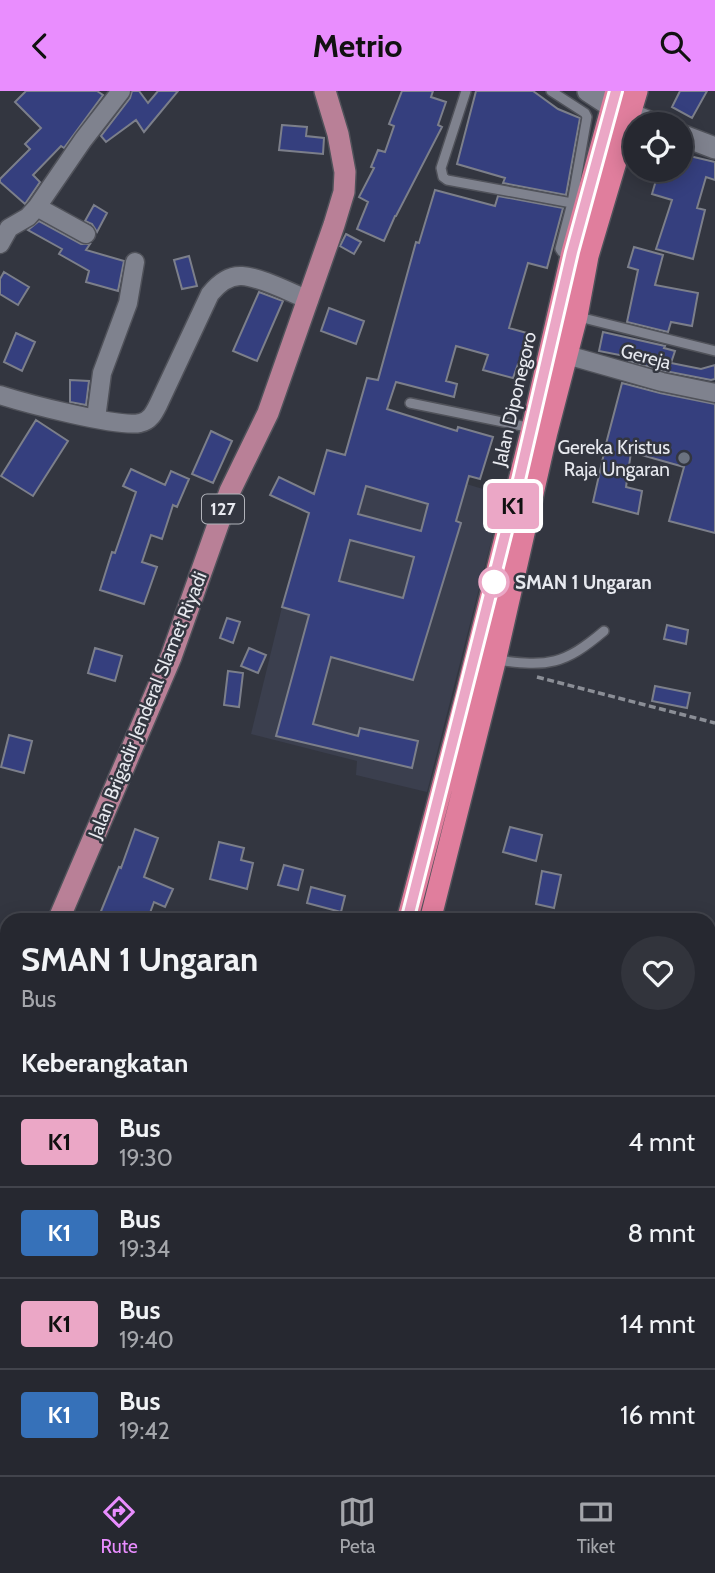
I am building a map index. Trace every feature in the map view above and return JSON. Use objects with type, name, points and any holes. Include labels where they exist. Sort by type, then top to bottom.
[{"type":"highway","name":"Jalan Diponegoro","points":[[432,913],[477,693],[580,254],[618,104],[637,91]]},
{"type":"highway","name":"Jalan Diponegoro","points":[[540,430],[567,355],[577,316],[580,254]]},
{"type":"highway","name":"Jalan Diponegoro","points":[[409,913],[477,693],[495,660],[503,586]]},
{"type":"main road","name":"Jalan Brigadir Jenderal Slamet Riyadi","points":[[61,913],[171,657],[230,491],[268,413],[344,192],[342,153],[325,91]]},
{"type":"street","points":[[0,244],[5,224],[28,217],[37,208],[83,139],[121,91]]},
{"type":"street","points":[[588,91],[618,104]]},
{"type":"street","points":[[693,140],[715,148]]},
{"type":"street","points":[[37,208],[86,235]]},
{"type":"street","points":[[96,418],[102,373],[128,303],[135,262]]},
{"type":"street","points":[[0,395],[96,418],[136,424],[144,422],[152,416],[210,294],[228,279],[242,276],[309,300]]},
{"type":"street","name":"Gereja","points":[[567,355],[662,382],[715,393]]},
{"type":"lane","points":[[466,91],[441,168],[443,177],[447,180],[572,204]]},
{"type":"lane","points":[[551,91],[587,117],[572,204],[560,249],[562,252],[580,254]]},
{"type":"lane","points":[[577,316],[715,351]]},
{"type":"lane","points":[[410,403],[540,430]]},
{"type":"lane","points":[[495,660],[534,665],[557,661],[587,645],[604,631]]},
{"type":"path","points":[[534,676],[715,723]]},
{"type":"shaded area","points":[[327,450],[423,471],[503,495],[427,792],[356,775],[357,761],[251,734],[282,607]]},
{"type":"building","points":[[26,91],[97,91],[103,95],[64,148],[61,146],[33,175],[40,182],[25,204],[0,182],[0,179],[30,149],[25,144],[41,128],[15,102]]},
{"type":"building","points":[[132,91],[139,91],[148,103],[158,91],[178,91],[144,132],[136,120],[106,142],[101,136],[130,98]]},
{"type":"building","points":[[402,91],[433,91],[431,97],[446,102],[438,125],[442,127],[384,241],[357,229],[368,202],[359,197],[374,168],[371,167],[378,150],[385,152],[394,126],[389,124]]},
{"type":"building","points":[[476,91],[533,91],[558,109],[580,118],[566,195],[503,183],[505,178],[457,164]]},
{"type":"building","points":[[680,91],[707,91],[693,116],[693,112],[681,112],[672,107]]},
{"type":"building","points":[[282,125],[307,127],[306,136],[324,138],[323,154],[279,150]]},
{"type":"building","points":[[693,157],[715,162],[715,180],[706,177],[697,208],[705,210],[693,259],[656,249],[672,200],[652,194],[656,182],[693,182]]},
{"type":"building","points":[[435,190],[495,206],[498,196],[563,208],[547,268],[528,263],[509,328],[534,335],[525,365],[518,364],[513,378],[483,370],[488,355],[456,346],[446,381],[457,384],[454,397],[396,382],[387,409],[457,431],[458,427],[493,437],[480,479],[469,476],[456,521],[461,523],[413,680],[331,657],[313,724],[358,736],[360,728],[418,741],[412,768],[276,736],[309,615],[282,607],[309,513],[270,495],[279,477],[314,494],[327,450],[345,455],[367,378],[378,380],[416,242],[419,243]],"holes":[[[366,486],[428,504],[421,531],[358,514]],[[350,540],[414,557],[403,598],[339,581]]]},
{"type":"building","points":[[94,205],[107,213],[97,232],[92,224],[85,221]]},
{"type":"building","points":[[39,221],[81,244],[90,244],[86,250],[124,261],[118,291],[86,282],[89,271],[59,254],[62,249],[28,230]]},
{"type":"building","points":[[346,234],[361,242],[354,254],[340,246]]},
{"type":"building","points":[[634,247],[663,255],[655,285],[698,293],[692,326],[671,322],[668,332],[627,322],[638,270],[628,267]]},
{"type":"building","points":[[189,256],[197,286],[182,289],[174,260]]},
{"type":"building","points":[[4,272],[29,287],[18,305],[0,294],[0,279]]},
{"type":"building","points":[[259,292],[283,301],[257,361],[233,351]]},
{"type":"building","points":[[329,308],[364,321],[356,344],[321,331]]},
{"type":"building","points":[[603,332],[665,346],[664,348],[675,351],[671,363],[701,369],[715,365],[715,379],[665,371],[629,361],[630,357],[599,351]]},
{"type":"building","points":[[16,333],[35,342],[22,371],[4,362]]},
{"type":"building","points":[[70,380],[89,381],[86,405],[70,402]]},
{"type":"building","name":"Gereka Kristus Raja Ungaran","points":[[622,383],[715,404],[715,533],[669,521],[684,467],[631,452],[626,487],[642,491],[638,514],[593,502]]},
{"type":"building","points":[[36,420],[68,441],[33,496],[1,476]]},
{"type":"building","points":[[211,431],[232,441],[213,483],[192,474]]},
{"type":"building","points":[[131,469],[165,485],[171,471],[189,479],[177,507],[173,505],[162,539],[151,535],[142,562],[157,567],[144,604],[100,590],[136,492],[123,486]]},
{"type":"building","points":[[227,618],[240,622],[233,643],[220,638]]},
{"type":"building","points":[[667,625],[688,630],[686,644],[664,639]]},
{"type":"building","points":[[95,648],[122,656],[115,681],[88,673]]},
{"type":"building","points":[[249,648],[266,655],[258,673],[241,666]]},
{"type":"building","points":[[228,671],[243,673],[239,707],[224,705]]},
{"type":"building","points":[[655,686],[690,693],[687,708],[652,701]]},
{"type":"building","points":[[9,735],[32,741],[24,773],[1,767]]},
{"type":"building","points":[[510,827],[542,835],[536,861],[503,852]]},
{"type":"building","points":[[135,829],[158,838],[144,877],[173,889],[165,907],[154,902],[150,913],[100,913],[119,867],[121,868]]},
{"type":"building","points":[[219,842],[244,848],[241,860],[253,863],[247,889],[210,879]]},
{"type":"building","points":[[284,865],[303,870],[298,890],[278,885]]},
{"type":"building","points":[[542,871],[561,875],[554,908],[536,904]]},
{"type":"building","points":[[311,887],[345,896],[341,912],[307,903]]},
{"type":"bus line","name":"K1","points":[[409,913],[460,721],[572,252],[616,91]]},
{"type":"place","name":"Gereka Kristus Raja Ungaran","points":[[684,458]]},
{"type":"place","name":"SMAN 1 Ungaran","points":[[494,582]]}]
